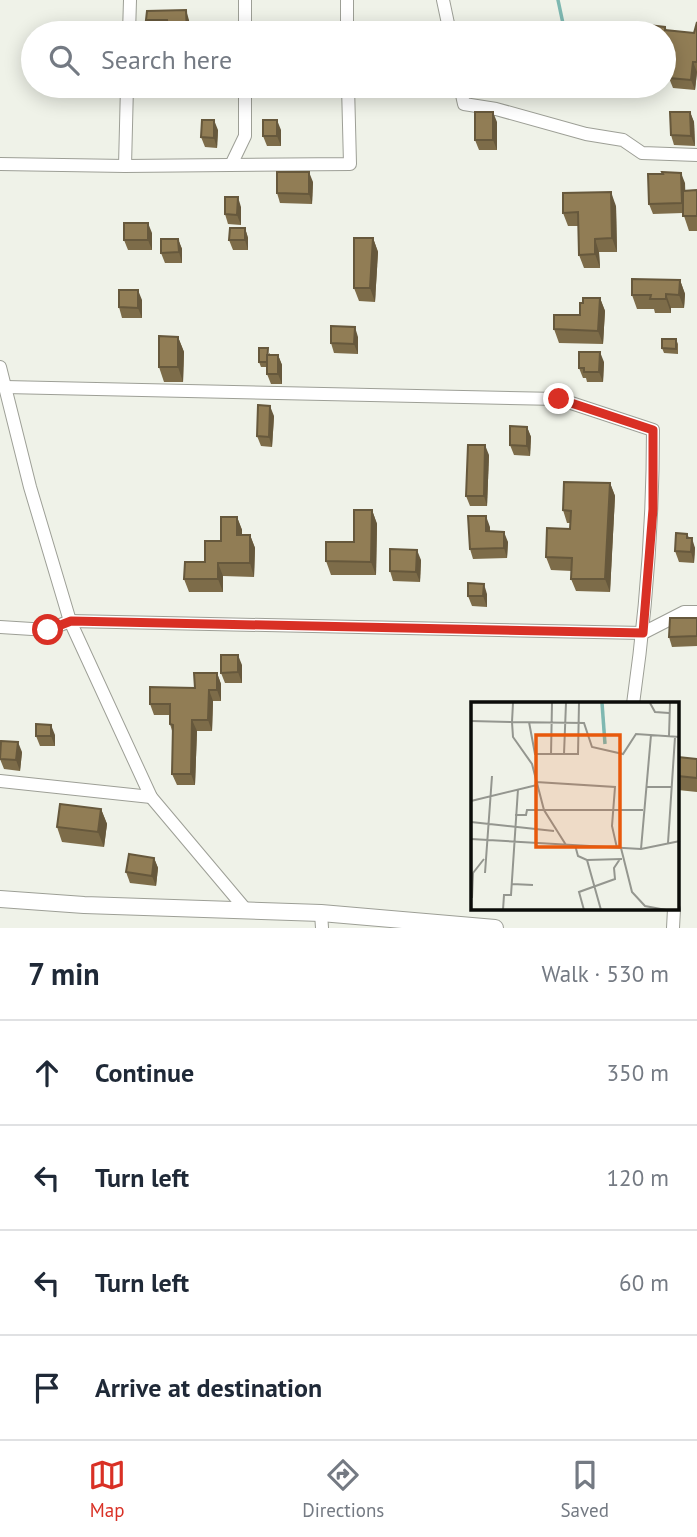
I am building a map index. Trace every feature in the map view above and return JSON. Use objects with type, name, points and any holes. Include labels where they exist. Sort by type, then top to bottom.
[{"type":"street","points":[[129,21],[130,0]]},
{"type":"street","points":[[245,21],[246,0]]},
{"type":"street","points":[[347,0],[347,21]]},
{"type":"street","points":[[443,0],[447,21]]},
{"type":"street","points":[[125,166],[127,98]]},
{"type":"street","points":[[231,166],[245,136],[245,98]]},
{"type":"street","points":[[0,164],[350,164],[348,98]]},
{"type":"street","points":[[463,98],[464,104],[496,109],[586,134],[624,140],[642,153],[697,155]]},
{"type":"street","points":[[0,367],[5,387],[6,415],[71,621],[151,797],[247,911]]},
{"type":"street","points":[[5,387],[559,399],[653,430],[653,509],[634,702]]},
{"type":"street","points":[[0,627],[48,630],[71,621],[643,633],[684,612],[697,612]]},
{"type":"street","points":[[0,781],[151,797]]},
{"type":"street","points":[[0,899],[247,911],[321,921],[495,928]]},
{"type":"building","points":[[186,10],[186,21],[146,20],[147,11]]},
{"type":"building","points":[[697,22],[697,62],[693,62],[691,80],[676,79],[676,31],[694,33]]},
{"type":"building","points":[[475,112],[493,112],[493,140],[475,140]]},
{"type":"building","points":[[670,112],[690,112],[691,136],[671,135]]},
{"type":"building","points":[[202,120],[214,120],[214,138],[201,137]]},
{"type":"building","points":[[263,120],[277,120],[277,136],[263,136]]},
{"type":"building","points":[[277,172],[309,172],[309,194],[277,193]]},
{"type":"building","points":[[662,172],[681,173],[682,203],[649,204],[648,174],[663,174]]},
{"type":"building","points":[[697,190],[697,216],[683,216],[683,191]]},
{"type":"building","points":[[611,192],[612,238],[595,239],[595,254],[579,255],[578,212],[563,213],[563,193]]},
{"type":"building","points":[[225,197],[238,197],[237,215],[225,214]]},
{"type":"building","points":[[124,223],[148,223],[148,240],[124,240]]},
{"type":"building","points":[[230,228],[245,228],[245,240],[229,240]]},
{"type":"building","points":[[354,238],[373,238],[370,288],[354,288]]},
{"type":"building","points":[[161,239],[178,239],[179,252],[161,253]]},
{"type":"building","points":[[632,279],[680,280],[679,295],[666,294],[666,299],[650,299],[651,295],[632,295]]},
{"type":"building","points":[[119,290],[138,290],[138,308],[119,307]]},
{"type":"building","points":[[583,298],[600,298],[598,331],[554,329],[554,315],[580,315]]},
{"type":"building","points":[[331,326],[355,327],[354,344],[331,343]]},
{"type":"building","points":[[159,336],[178,337],[178,367],[159,367]]},
{"type":"building","points":[[662,339],[676,339],[676,349],[662,348]]},
{"type":"building","points":[[259,348],[268,348],[267,362],[259,362]]},
{"type":"building","points":[[579,352],[600,352],[599,372],[584,372],[584,368],[579,368]]},
{"type":"building","points":[[267,355],[278,355],[278,374],[267,374]]},
{"type":"building","points":[[258,405],[270,406],[269,437],[257,436]]},
{"type":"building","points":[[510,426],[527,427],[527,446],[510,445]]},
{"type":"building","points":[[468,445],[485,445],[484,496],[466,496]]},
{"type":"building","points":[[564,482],[610,483],[605,579],[571,579],[572,558],[546,557],[547,528],[570,529],[571,511],[563,510]]},
{"type":"building","points":[[354,510],[372,510],[371,562],[326,561],[326,542],[354,542]]},
{"type":"building","points":[[468,516],[486,516],[486,531],[504,532],[504,548],[470,549]]},
{"type":"building","points":[[221,517],[237,517],[237,535],[250,535],[250,563],[218,563],[218,579],[184,579],[185,562],[205,562],[205,541],[221,541]]},
{"type":"building","points":[[676,533],[687,534],[687,538],[692,538],[691,552],[675,551]]},
{"type":"building","points":[[390,549],[417,550],[416,572],[390,571]]},
{"type":"building","points":[[468,583],[484,584],[483,596],[468,596]]},
{"type":"building","points":[[670,618],[697,618],[697,636],[669,637]]},
{"type":"building","points":[[221,655],[238,655],[238,672],[221,673]]},
{"type":"building","points":[[194,673],[217,673],[217,690],[209,690],[208,720],[192,720],[191,774],[172,774],[173,725],[170,724],[170,704],[150,704],[150,687],[195,688]]},
{"type":"building","points":[[36,724],[51,725],[51,736],[36,736]]},
{"type":"building","points":[[1,741],[18,742],[16,760],[0,759]]},
{"type":"building","points":[[680,757],[697,759],[697,778],[680,776]]},
{"type":"building","points":[[60,804],[101,809],[98,832],[57,827]]},
{"type":"building","points":[[129,854],[154,858],[152,876],[126,872]]},
{"type":"waterway","points":[[558,0],[562,21]]},
{"type":"route","points":[[48,630],[71,621],[643,633],[653,509],[653,430],[559,399]]}]
